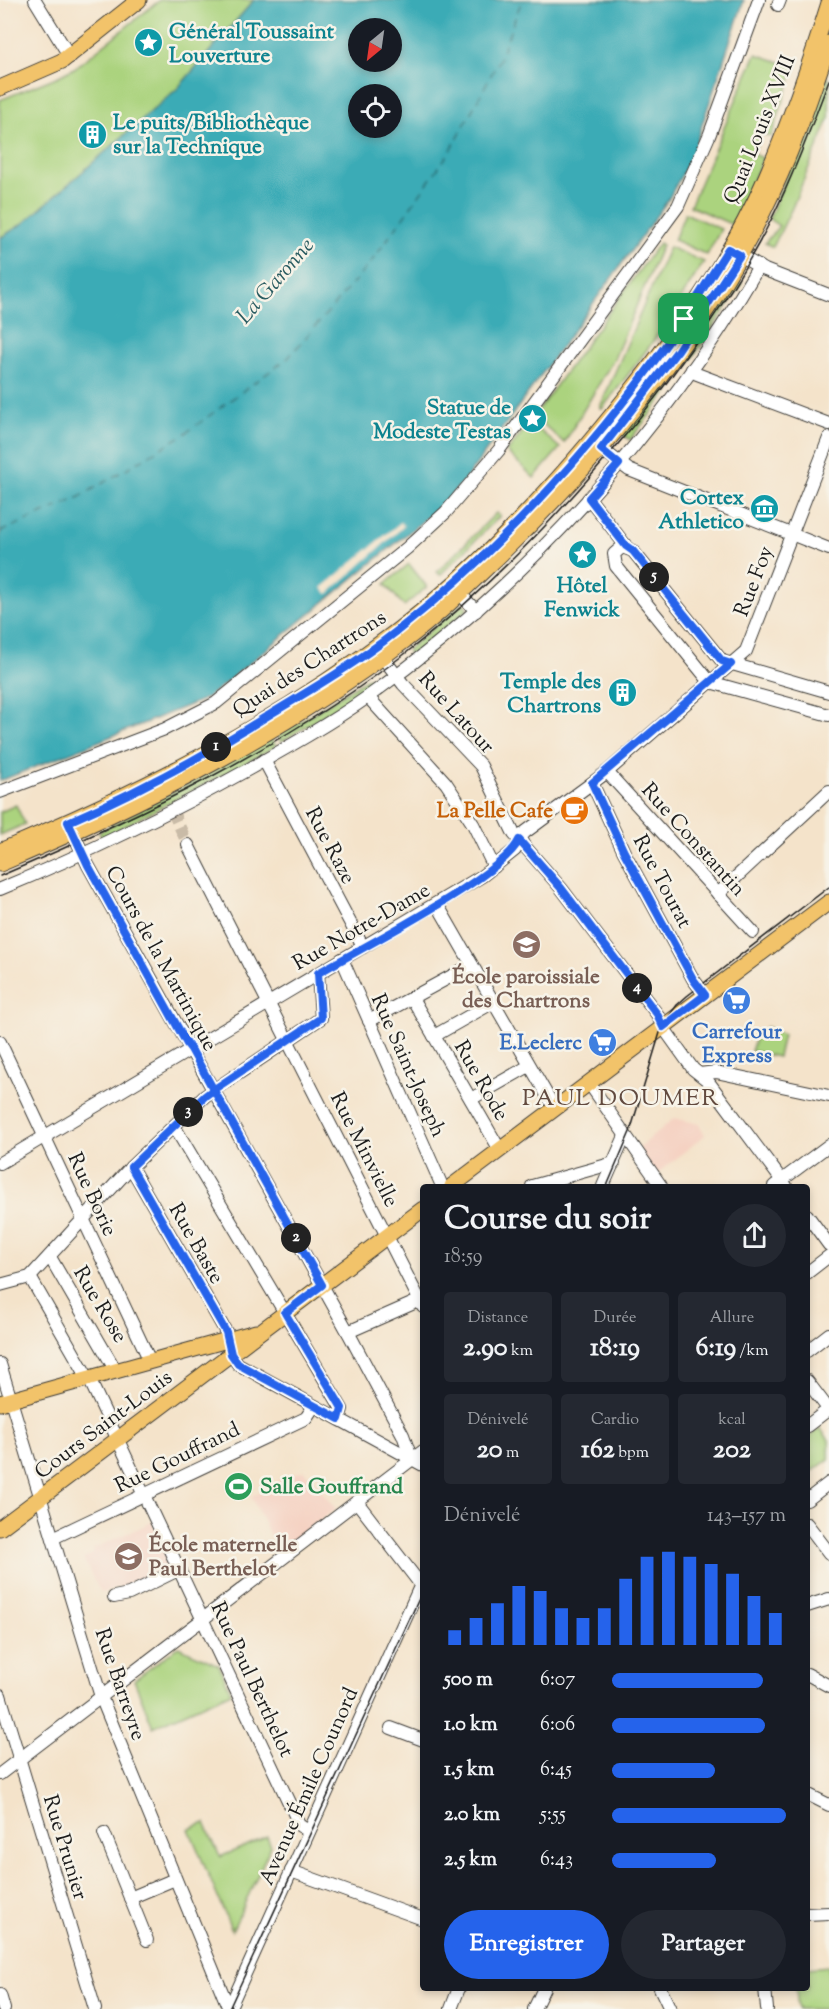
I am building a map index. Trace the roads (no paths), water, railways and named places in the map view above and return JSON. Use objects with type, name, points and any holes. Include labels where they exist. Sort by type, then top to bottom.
[{"type":"main road","points":[[0,88],[70,57],[139,0]]},
{"type":"main road","name":"Quai Louis XVIII","points":[[596,445],[734,252],[825,46],[829,3]]},
{"type":"main road","name":"Quai des Chartrons","points":[[0,864],[243,732],[379,652],[456,589],[554,502],[596,445]]},
{"type":"main road","name":"Quai des Chartrons","points":[[0,851],[71,827]]},
{"type":"main road","points":[[455,1184],[705,995],[826,910]]},
{"type":"main road","points":[[5,1402],[150,1361],[229,1347],[261,1331],[420,1211]]},
{"type":"main road","name":"Cours Saint-Louis","points":[[0,1528],[118,1439],[229,1347]]},
{"type":"street","points":[[35,0],[70,57]]},
{"type":"street","points":[[0,792],[165,729],[216,703],[407,548],[446,512],[499,450],[678,206],[705,145],[759,0]]},
{"type":"street","points":[[734,252],[759,266],[829,295]]},
{"type":"street","points":[[0,890],[83,854],[264,760],[368,697],[397,675],[476,610],[589,498],[619,464],[692,369],[759,266]]},
{"type":"street","points":[[692,369],[697,374],[829,424]]},
{"type":"street","name":"Rue Foy","points":[[710,682],[746,651],[829,438]]},
{"type":"street","points":[[596,445],[629,470],[829,549]]},
{"type":"street","points":[[589,498],[722,661],[829,692]]},
{"type":"street","points":[[626,546],[614,554],[616,566],[710,682],[829,715]]},
{"type":"street","points":[[456,589],[476,610]]},
{"type":"street","name":"Rue Latour","points":[[379,652],[397,675],[481,766],[514,834],[568,897],[657,1014],[663,1027],[693,1069],[700,1074],[780,1184]]},
{"type":"street","name":"Rue Notre-Dame","points":[[0,1163],[437,904],[494,867],[515,850],[524,833],[607,772],[710,682]]},
{"type":"street","points":[[368,697],[446,783],[472,824],[494,867]]},
{"type":"street","name":"Rue Raze","points":[[264,760],[363,947]]},
{"type":"street","name":"Rue Constantin","points":[[607,772],[753,932]]},
{"type":"street","name":"Rue Tourat","points":[[592,783],[624,852],[693,979],[705,995]]},
{"type":"street","points":[[718,894],[829,791]]},
{"type":"street","name":"Cours de la Martinique","points":[[71,827],[83,854],[348,1332],[418,1463]]},
{"type":"street","name":"Rue Minvielle","points":[[188,845],[420,1298]]},
{"type":"street","points":[[437,904],[492,1003],[555,1108]]},
{"type":"street","name":"Rue Saint-Joseph","points":[[342,959],[441,1184]]},
{"type":"street","points":[[369,1021],[472,965]]},
{"type":"street","points":[[0,1285],[30,1277],[131,1167],[213,1090],[321,1018],[318,973]]},
{"type":"street","name":"Rue Rode","points":[[412,998],[500,1150]]},
{"type":"street","points":[[434,1036],[492,1003]]},
{"type":"street","name":"Rue Borie","points":[[0,1042],[150,1361]]},
{"type":"street","points":[[471,1099],[529,1066]]},
{"type":"street","points":[[700,1074],[716,1072],[829,1096]]},
{"type":"street","points":[[589,1083],[660,1184]]},
{"type":"street","points":[[174,1126],[342,1408],[339,1419]]},
{"type":"street","points":[[604,1184],[625,1136]]},
{"type":"street","points":[[782,1184],[829,1145]]},
{"type":"street","points":[[539,1184],[614,1163]]},
{"type":"street","name":"Rue Baste","points":[[131,1167],[229,1347]]},
{"type":"street","points":[[810,1219],[829,1245]]},
{"type":"street","points":[[810,1271],[829,1256]]},
{"type":"street","name":"Rue Rose","points":[[50,1257],[116,1371]]},
{"type":"street","name":"Rue Paul Berthelot","points":[[30,1277],[88,1378],[300,1826],[309,1831]]},
{"type":"street","points":[[348,1332],[420,1303]]},
{"type":"street","points":[[810,1349],[829,1334]]},
{"type":"street","points":[[0,1774],[357,1502],[418,1463],[238,1364],[229,1347]]},
{"type":"street","name":"Rue Barreyre","points":[[0,1364],[5,1402],[40,1498],[101,1697],[229,2009]]},
{"type":"street","points":[[810,1385],[829,1410],[810,1424]]},
{"type":"street","name":"Rue Gouffrand","points":[[53,1538],[306,1418],[314,1406]]},
{"type":"street","points":[[810,1498],[829,1483]]},
{"type":"street","points":[[357,1502],[420,1580]]},
{"type":"street","points":[[810,1528],[829,1553]]},
{"type":"street","points":[[114,1597],[129,1594],[180,1569]]},
{"type":"street","name":"Avenue Émile Counord","points":[[229,2009],[420,1586]]},
{"type":"street","points":[[810,1605],[829,1599]]},
{"type":"street","points":[[810,1676],[829,1686]]},
{"type":"street","name":"Rue Prunier","points":[[0,1695],[95,2009]]},
{"type":"street","points":[[391,1728],[420,1739]]},
{"type":"street","points":[[810,1796],[829,1805]]},
{"type":"street","points":[[104,1833],[147,1940]]},
{"type":"street","points":[[291,1871],[420,1918]]},
{"type":"street","points":[[130,1898],[175,1879]]},
{"type":"street","points":[[810,1914],[829,1913]]},
{"type":"street","points":[[451,2009],[458,1991]]},
{"type":"street","points":[[534,2009],[543,1991]]},
{"type":"street","points":[[661,1991],[670,2009]]},
{"type":"street","points":[[765,1991],[767,2009]]},
{"type":"street","points":[[0,1995],[4,2009]]},
{"type":"water","name":"La Garonne","points":[[254,0],[744,0],[691,158],[668,200],[465,480],[440,507],[207,698],[0,781],[0,238],[24,223],[178,88]]},
{"type":"tunnel","points":[[172,810],[188,845]]},
{"type":"tram line","points":[[0,876],[158,804],[261,749],[311,719],[406,653],[499,572],[557,514],[611,452],[656,397],[710,323],[743,271],[772,218],[829,80]]},
{"type":"tram line","points":[[608,1184],[630,1132],[662,1026],[677,1005],[829,887]]},
{"type":"tram line","points":[[229,2009],[420,1596]]},
{"type":"place","name":"Général Toussaint Louverture","points":[[148,43]]},
{"type":"place","name":"Le puits/Bibliothèque sur la Technique","points":[[92,134]]},
{"type":"place","name":"Statue de Modeste Testas","points":[[532,419]]},
{"type":"place","name":"Cortex Athletico","points":[[765,509]]},
{"type":"place","name":"Hôtel Fenwick","points":[[582,554]]},
{"type":"place","name":"Temple des Chartrons","points":[[622,693]]},
{"type":"place","name":"La Pelle Cafe","points":[[574,810]]},
{"type":"place","name":"École paroissiale des Chartrons","points":[[526,945]]},
{"type":"place","name":"Carrefour Express","points":[[737,1000]]},
{"type":"place","name":"E.Leclerc","points":[[603,1042]]},
{"type":"place","name":"Salle Gouffrand","points":[[239,1486]]},
{"type":"place","name":"École maternelle Paul Berthelot","points":[[128,1556]]},
{"type":"district","name":"PAUL DOUMER","points":[[621,1097]]}]
